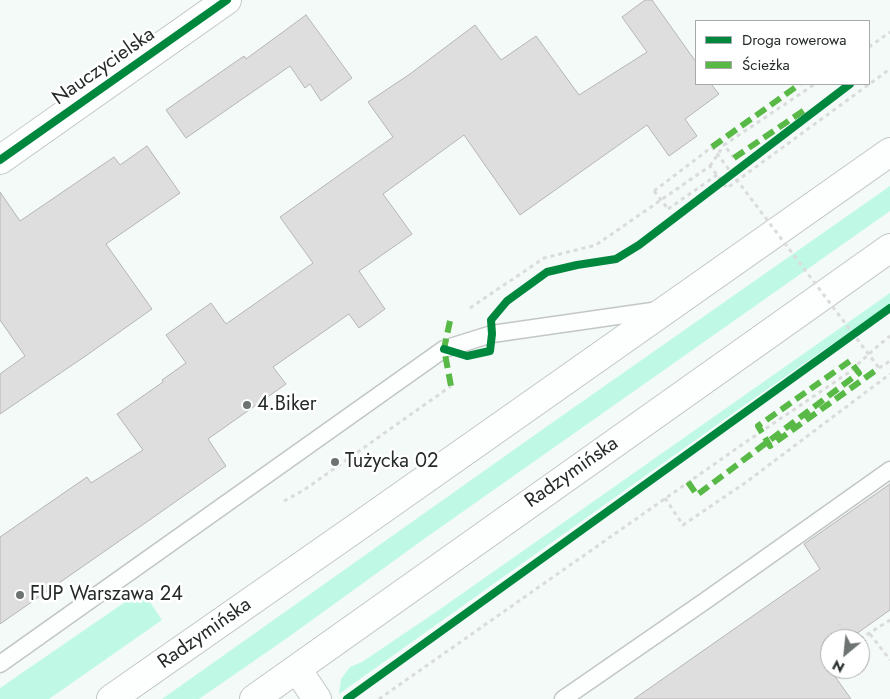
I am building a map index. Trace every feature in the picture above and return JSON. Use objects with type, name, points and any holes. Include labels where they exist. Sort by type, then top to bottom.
[{"type":"main road","name":"Nauczycielska","points":[[0,160],[228,0]]},
{"type":"main road","name":"Radzymińska","points":[[111,699],[890,152]]},
{"type":"main road","name":"Radzymińska","points":[[254,699],[889,250]]},
{"type":"main road","points":[[297,669],[317,699]]},
{"type":"lane","name":"Radzymińska","points":[[0,664],[444,349],[492,334],[666,309]]},
{"type":"lane","points":[[563,699],[706,601],[890,470]]},
{"type":"path","points":[[870,46],[890,32]]},
{"type":"path","points":[[710,166],[724,145],[814,85]]},
{"type":"path","points":[[724,145],[734,158]]},
{"type":"path","points":[[717,175],[668,209],[654,191],[712,147],[879,368],[890,361]]},
{"type":"path","points":[[714,187],[737,170]]},
{"type":"path","points":[[850,337],[858,332]]},
{"type":"path","points":[[378,699],[665,498],[848,373],[890,336]]},
{"type":"path","points":[[665,498],[683,525],[745,483],[890,374]]},
{"type":"path","points":[[890,620],[870,634],[890,660]]},
{"type":"path","points":[[838,622],[843,629]]},
{"type":"green space","points":[[890,186],[890,211],[424,539],[290,636],[199,699],[162,699],[546,427]]},
{"type":"green space","points":[[890,293],[890,304],[756,397],[339,694],[341,679],[350,667],[362,662],[436,612]]},
{"type":"green space","points":[[140,587],[162,620],[49,699],[0,699],[0,688],[131,598]]},
{"type":"building","points":[[645,0],[652,0],[695,61],[695,85],[712,85],[719,94],[685,119],[697,136],[669,156],[647,125],[520,215],[464,135],[383,194],[412,234],[359,271],[385,309],[359,328],[349,314],[273,367],[286,384],[208,439],[226,466],[0,624],[0,537],[87,477],[91,483],[143,450],[117,414],[163,382],[162,380],[186,363],[166,335],[211,303],[226,324],[313,263],[280,217],[393,137],[368,102],[410,74],[475,25],[501,60],[536,36],[579,95],[647,52],[622,17]]},
{"type":"building","points":[[306,15],[352,78],[321,101],[310,84],[305,88],[290,66],[186,138],[166,110],[244,56],[246,59]]},
{"type":"building","points":[[147,146],[180,193],[106,244],[152,309],[0,414],[0,374],[25,356],[0,320],[0,192],[20,221],[114,157],[120,165]]},
{"type":"building","points":[[890,484],[890,610],[863,629],[820,629],[820,679],[837,679],[851,699],[634,699],[820,569],[804,544]]},
{"type":"marked path","points":[[712,147],[799,85]]},
{"type":"marked path","points":[[734,158],[806,109]]},
{"type":"marked path","points":[[450,321],[444,349],[451,386]]},
{"type":"marked path","points":[[688,482],[697,495],[859,373],[850,361],[758,426],[770,446],[879,368]]},
{"type":"cycle path","points":[[0,160],[227,0]]},
{"type":"cycle path","points":[[444,349],[467,356],[490,351],[491,320],[507,301],[547,272],[616,259],[639,245],[849,85]]},
{"type":"cycle path","points":[[347,699],[890,308]]},
{"type":"place","name":"4.Biker","points":[[247,405]]},
{"type":"place","name":"Tużycka 02","points":[[335,462]]},
{"type":"place","name":"FUP Warszawa 24","points":[[20,595]]}]
